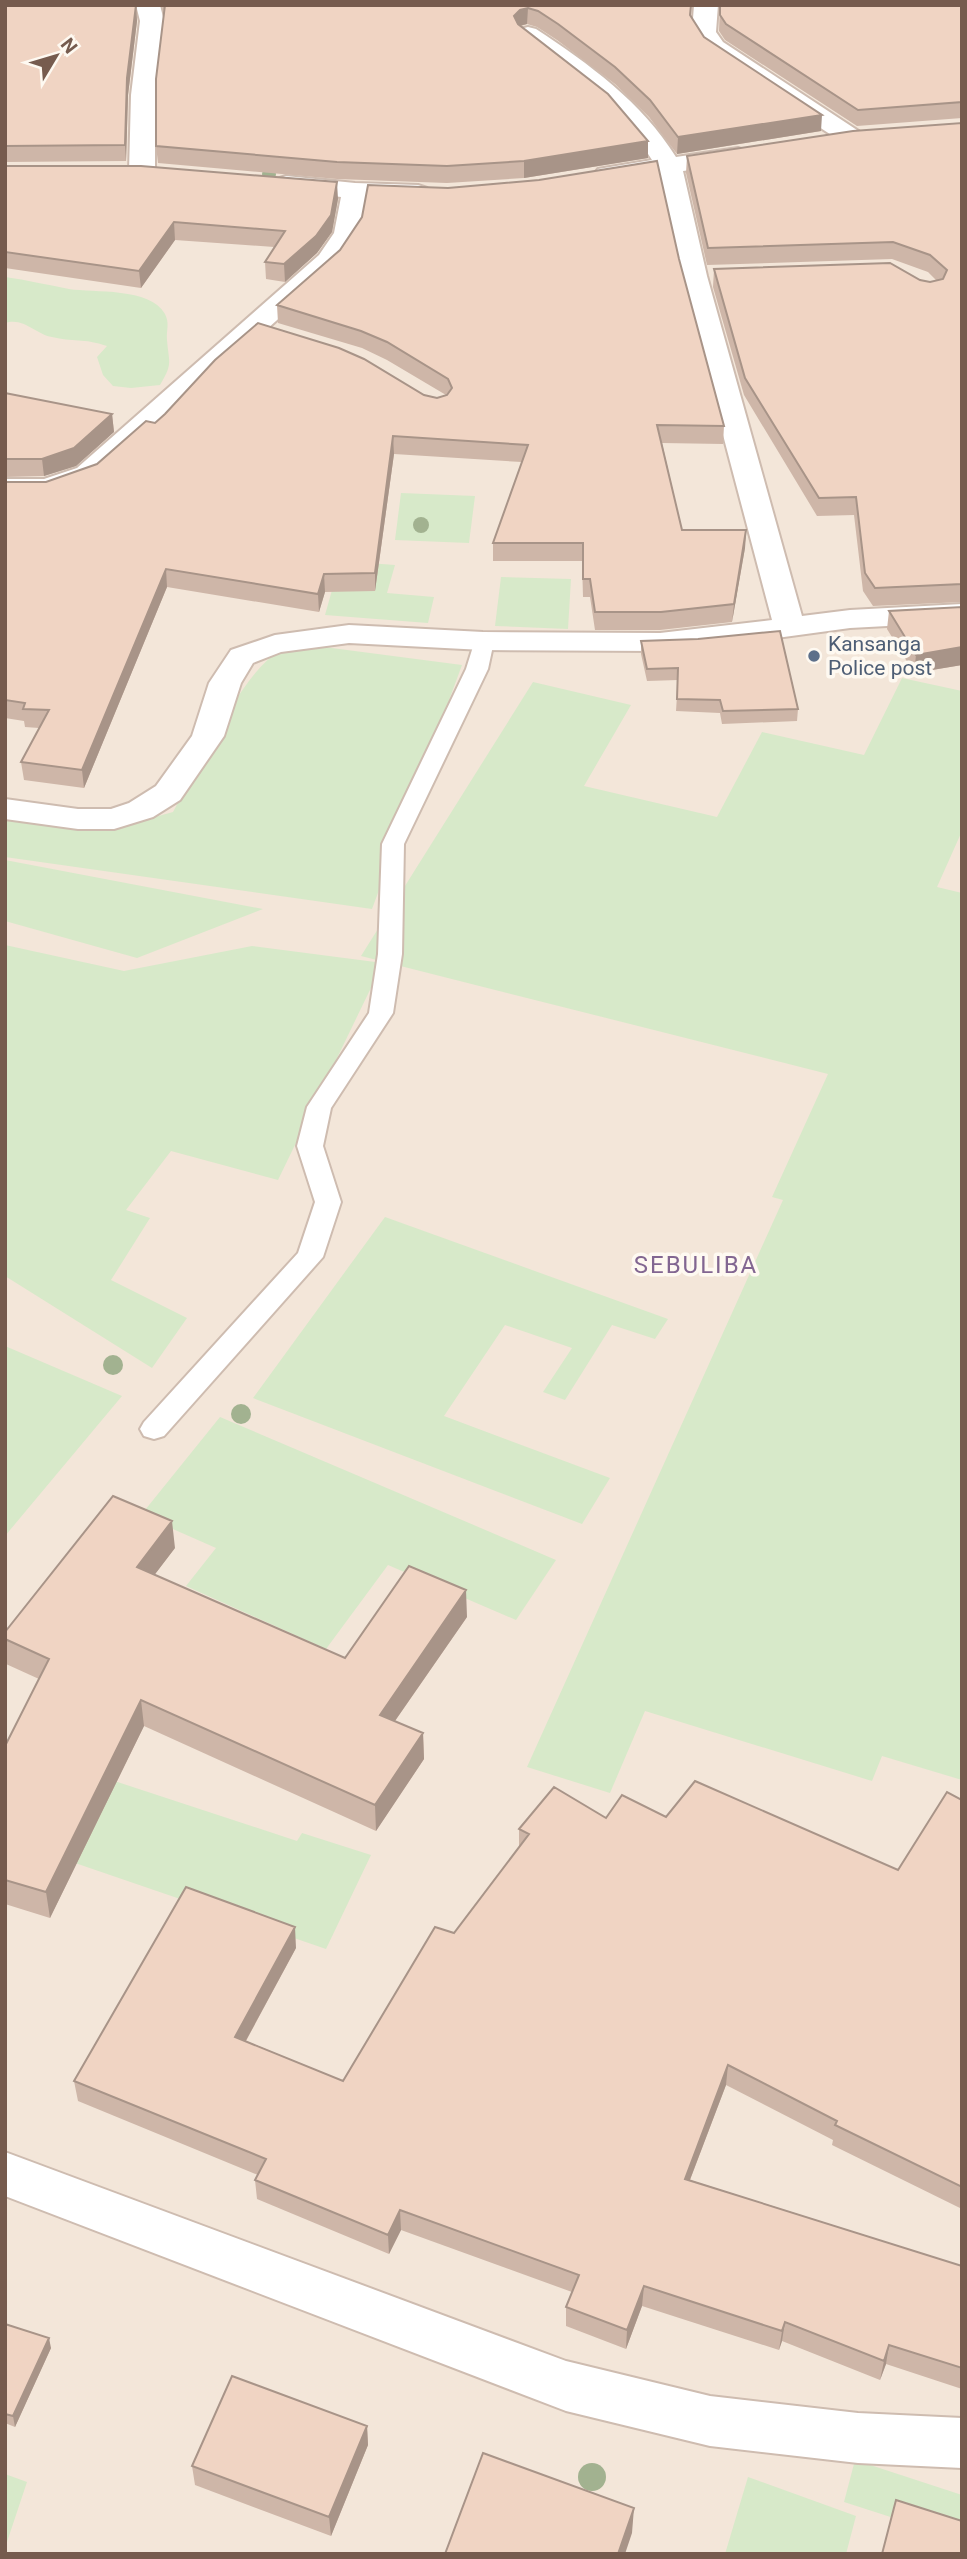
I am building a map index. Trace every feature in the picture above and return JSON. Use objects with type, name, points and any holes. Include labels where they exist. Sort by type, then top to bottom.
[{"type":"street","points":[[115,172],[155,173],[143,95],[152,21],[148,5]]},
{"type":"street","points":[[706,5],[704,32],[715,47],[851,137]]},
{"type":"street","points":[[527,34],[587,75],[651,137],[669,167],[708,275],[789,626]]},
{"type":"street","points":[[812,143],[879,135]]},
{"type":"street","points":[[587,178],[760,152]]},
{"type":"street","points":[[257,180],[355,191],[448,194]]},
{"type":"street","points":[[5,488],[47,488],[87,474],[251,326],[329,260],[347,233],[355,191]]},
{"type":"street","points":[[251,326],[289,337]]},
{"type":"street","points":[[5,809],[78,819],[114,819],[141,810],[168,793],[208,737],[225,683],[242,657],[275,644],[349,634],[482,641],[697,640],[789,626],[962,613]]},
{"type":"street","points":[[5,2174],[566,2386],[710,2421],[858,2438],[962,2443]]},
{"type":"lane","points":[[153,1429],[310,1256],[328,1202],[310,1146],[320,1107],[381,1013],[390,954],[393,844],[477,669],[482,641]]},
{"type":"shaded area","points":[[5,5],[962,5],[962,2554],[5,2554]]},
{"type":"green space","points":[[5,277],[69,289],[135,295],[158,305],[167,321],[169,359],[167,372],[160,385],[131,388],[113,386],[103,375],[97,357],[107,346],[52,337],[18,322],[5,323]]},
{"type":"green space","points":[[401,493],[475,496],[469,543],[395,540]]},
{"type":"green space","points":[[302,558],[395,565],[387,593],[434,597],[428,623],[325,615],[336,576]]},
{"type":"green space","points":[[501,577],[571,579],[568,629],[495,626]]},
{"type":"green space","points":[[324,647],[462,665],[372,909],[5,857],[5,814],[115,828],[173,812],[206,749],[252,677],[281,651]]},
{"type":"green space","points":[[902,678],[962,691],[962,831],[937,887],[962,893],[962,1780],[882,1756],[872,1781],[645,1711],[610,1793],[527,1767],[783,1200],[772,1197],[828,1074],[361,956],[533,682],[631,705],[584,786],[717,817],[762,732],[864,755]]},
{"type":"green space","points":[[5,860],[263,909],[137,958],[5,921]]},
{"type":"green space","points":[[5,945],[124,971],[252,946],[383,963],[278,1180],[171,1151],[126,1210],[150,1218],[111,1280],[187,1318],[152,1368],[5,1276]]},
{"type":"green space","points":[[385,1217],[668,1319],[655,1339],[612,1325],[565,1400],[543,1392],[572,1348],[505,1325],[444,1416],[610,1478],[582,1524],[253,1398]]},
{"type":"green space","points":[[5,1346],[122,1396],[5,1536]]},
{"type":"green space","points":[[220,1417],[556,1560],[516,1620],[388,1565],[326,1649],[186,1586],[216,1548],[141,1515]]},
{"type":"green space","points":[[5,1745],[297,1841],[302,1833],[371,1855],[326,1949],[5,1839]]},
{"type":"green space","points":[[855,2460],[962,2495],[962,2540],[844,2502]]},
{"type":"green space","points":[[5,2474],[27,2482],[5,2548]]},
{"type":"green space","points":[[748,2477],[856,2516],[846,2554],[725,2554]]},
{"type":"building","points":[[5,5],[136,5],[127,78],[125,145],[5,146]]},
{"type":"building","points":[[165,5],[691,5],[690,15],[704,37],[822,115],[678,137],[650,100],[615,67],[558,24],[528,8],[520,10],[514,16],[518,24],[608,94],[648,141],[524,161],[447,166],[337,162],[156,146],[156,79]]},
{"type":"building","points":[[720,5],[962,5],[962,102],[858,110],[726,24],[720,15]]},
{"type":"building","points":[[962,123],[962,584],[875,588],[865,573],[856,497],[819,498],[745,378],[714,269],[890,263],[920,280],[930,282],[943,279],[947,270],[930,255],[893,242],[708,248],[687,156],[853,131]]},
{"type":"building","points":[[657,161],[679,259],[724,426],[657,425],[682,530],[746,530],[734,604],[661,612],[595,612],[590,579],[583,579],[583,543],[493,543],[528,445],[393,436],[375,573],[324,574],[318,594],[166,569],[82,770],[21,762],[49,710],[23,709],[25,703],[5,700],[5,482],[46,482],[97,464],[146,421],[155,423],[215,360],[258,323],[339,348],[364,359],[424,395],[437,398],[447,395],[452,388],[448,379],[387,342],[361,331],[277,305],[340,250],[362,217],[368,185],[448,188],[539,180]]},
{"type":"building","points":[[5,166],[141,166],[337,182],[331,215],[316,236],[284,264],[265,262],[285,231],[174,222],[139,271],[5,252]]},
{"type":"building","points":[[5,393],[112,414],[74,448],[42,459],[5,459]]},
{"type":"building","points":[[962,607],[962,647],[916,655],[889,611]]},
{"type":"building","points":[[780,631],[798,709],[723,711],[720,700],[677,699],[678,668],[647,669],[641,641],[698,639]]},
{"type":"building","points":[[113,1496],[172,1521],[137,1567],[345,1658],[409,1566],[466,1590],[380,1715],[423,1733],[375,1805],[141,1700],[46,1892],[5,1880],[5,1746],[49,1659],[5,1639],[5,1632]]},
{"type":"building","points":[[695,1781],[898,1870],[947,1792],[962,1800],[962,2187],[835,2125],[837,2121],[728,2065],[685,2179],[962,2266],[962,2368],[889,2345],[884,2361],[785,2322],[782,2331],[644,2286],[627,2330],[566,2307],[579,2275],[400,2210],[388,2235],[255,2180],[266,2159],[74,2081],[186,1887],[295,1927],[235,2037],[343,2081],[435,1927],[454,1933],[529,1834],[519,1829],[554,1787],[606,1818],[622,1795],[666,1817]]},
{"type":"building","points":[[5,2324],[49,2338],[13,2416],[5,2414]]},
{"type":"building","points":[[232,2376],[367,2426],[329,2517],[192,2466]]},
{"type":"building","points":[[483,2453],[634,2508],[618,2554],[445,2554]]},
{"type":"building","points":[[896,2500],[962,2521],[962,2554],[882,2554]]},
{"type":"place","name":"Kansanga Police post","points":[[814,656]]},
{"type":"district","name":"SEBULIBA","points":[[696,1265]]}]
